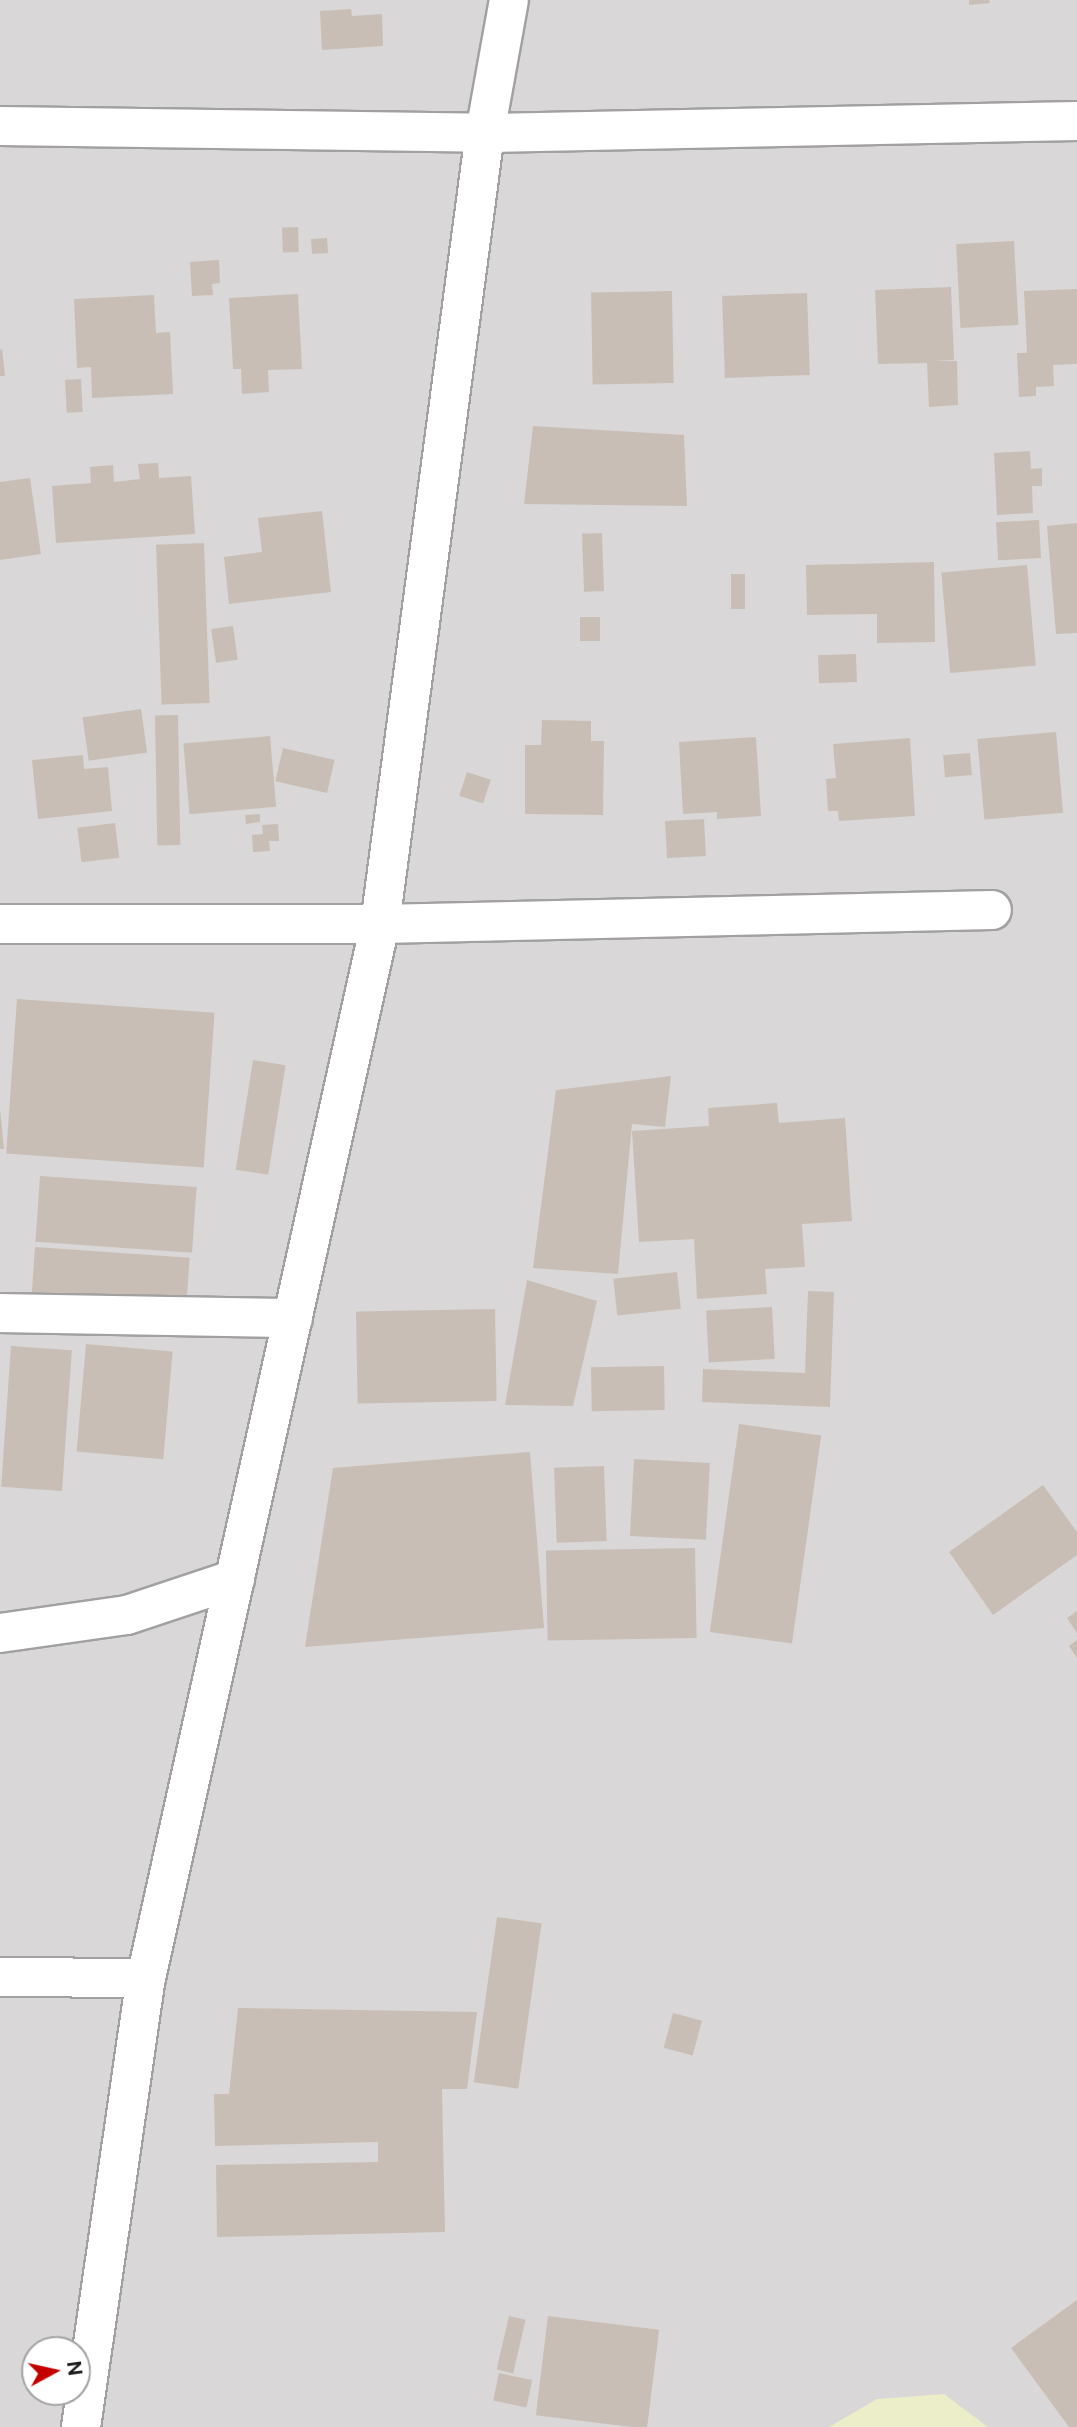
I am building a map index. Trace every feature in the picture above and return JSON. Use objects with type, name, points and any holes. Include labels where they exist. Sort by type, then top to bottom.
[{"type":"street","points":[[82,2427],[146,1979],[380,925],[485,132],[509,0]]},
{"type":"street","points":[[0,126],[485,132],[1077,121]]},
{"type":"street","points":[[0,924],[380,925],[992,910]]},
{"type":"street","points":[[0,1313],[293,1318]]},
{"type":"street","points":[[0,1633],[128,1615],[235,1579]]},
{"type":"street","points":[[0,1977],[146,1979]]},
{"type":"shaded area","points":[[0,0],[1077,0],[1077,2427],[0,2427]]},
{"type":"green space","points":[[944,2394],[988,2427],[829,2427],[877,2399]]},
{"type":"building","points":[[969,0],[989,0],[990,3],[969,5]]},
{"type":"building","points":[[351,9],[352,16],[382,14],[383,46],[322,50],[320,11]]},
{"type":"building","points":[[298,227],[299,252],[283,253],[282,228]]},
{"type":"building","points":[[327,238],[328,253],[312,254],[311,239]]},
{"type":"building","points":[[1014,241],[1018,325],[960,328],[956,244]]},
{"type":"building","points":[[219,260],[220,283],[212,284],[213,295],[192,296],[190,262]]},
{"type":"building","points":[[951,287],[954,360],[932,361],[957,361],[958,405],[929,407],[927,363],[878,364],[875,290]]},
{"type":"building","points":[[1077,289],[1077,364],[1053,365],[1054,386],[1036,387],[1036,396],[1019,397],[1017,353],[1027,353],[1024,291]]},
{"type":"building","points":[[672,291],[674,383],[593,384],[591,292]]},
{"type":"building","points":[[807,293],[810,375],[725,378],[722,296]]},
{"type":"building","points":[[298,294],[302,369],[268,370],[269,392],[242,394],[241,369],[233,369],[229,298]]},
{"type":"building","points":[[154,295],[156,333],[170,332],[173,394],[92,398],[91,367],[77,368],[74,299]]},
{"type":"building","points":[[2,349],[5,376],[0,376]]},
{"type":"building","points":[[81,379],[83,412],[67,413],[65,380]]},
{"type":"building","points":[[533,426],[684,435],[687,506],[524,504]]},
{"type":"building","points":[[1030,451],[1031,469],[1042,468],[1042,486],[1032,486],[1033,513],[997,515],[994,453]]},
{"type":"building","points":[[158,463],[159,478],[191,476],[195,534],[56,543],[52,486],[91,483],[90,467],[113,465],[114,482],[140,479],[138,464]]},
{"type":"building","points":[[30,478],[41,554],[0,560],[0,482]]},
{"type":"building","points":[[322,511],[331,592],[229,604],[224,557],[262,552],[258,518]]},
{"type":"building","points":[[1039,520],[1041,558],[998,560],[996,522]]},
{"type":"building","points":[[1077,523],[1077,633],[1056,634],[1047,526]]},
{"type":"building","points":[[602,533],[604,591],[584,592],[582,534]]},
{"type":"building","points":[[204,543],[210,703],[162,705],[156,545]]},
{"type":"building","points":[[934,562],[935,642],[877,643],[877,614],[807,615],[806,565]]},
{"type":"building","points":[[1027,565],[1036,666],[950,673],[941,572]]},
{"type":"building","points":[[731,574],[745,574],[745,609],[731,609]]},
{"type":"building","points":[[580,617],[600,617],[600,641],[580,641]]},
{"type":"building","points":[[233,626],[238,660],[216,663],[211,629]]},
{"type":"building","points":[[856,654],[857,682],[819,683],[818,655]]},
{"type":"building","points":[[141,709],[147,753],[89,761],[83,717]]},
{"type":"building","points":[[155,715],[178,715],[180,845],[157,845]]},
{"type":"building","points":[[542,720],[591,721],[591,741],[604,741],[603,815],[525,814],[525,745],[541,745]]},
{"type":"building","points":[[1056,732],[1063,813],[984,820],[977,739]]},
{"type":"building","points":[[270,736],[276,807],[190,814],[183,744]]},
{"type":"building","points":[[756,737],[761,816],[717,819],[717,812],[683,814],[679,742]]},
{"type":"building","points":[[910,738],[915,816],[839,821],[838,811],[828,811],[826,779],[836,778],[833,744]]},
{"type":"building","points":[[283,748],[335,760],[327,793],[275,781]]},
{"type":"building","points":[[970,753],[972,775],[945,777],[943,755]]},
{"type":"building","points":[[83,755],[84,769],[108,767],[112,811],[38,819],[32,760]]},
{"type":"building","points":[[467,772],[491,780],[483,804],[459,796]]},
{"type":"building","points":[[260,814],[260,822],[246,824],[245,815]]},
{"type":"building","points":[[704,819],[706,856],[667,858],[665,821]]},
{"type":"building","points":[[115,823],[119,858],[82,862],[77,828]]},
{"type":"building","points":[[278,824],[279,841],[269,841],[270,851],[253,852],[252,835],[263,834],[262,825]]},
{"type":"building","points":[[17,999],[215,1013],[204,1167],[6,1154]]},
{"type":"building","points":[[253,1060],[286,1065],[268,1175],[236,1170]]},
{"type":"building","points":[[671,1076],[665,1127],[632,1124],[618,1274],[533,1268],[556,1090]]},
{"type":"building","points":[[777,1103],[779,1123],[845,1118],[852,1221],[802,1224],[805,1267],[765,1269],[767,1294],[697,1299],[694,1239],[639,1242],[632,1131],[709,1126],[708,1108]]},
{"type":"building","points":[[0,1109],[4,1149],[0,1149]]},
{"type":"building","points":[[40,1176],[197,1187],[192,1253],[35,1242]]},
{"type":"building","points":[[35,1247],[190,1258],[186,1307],[32,1296]]},
{"type":"building","points":[[677,1272],[681,1309],[617,1315],[613,1279]]},
{"type":"building","points":[[527,1280],[597,1301],[573,1406],[505,1405]]},
{"type":"building","points":[[808,1291],[834,1292],[830,1407],[702,1402],[703,1369],[805,1373]]},
{"type":"building","points":[[772,1307],[775,1359],[709,1362],[706,1310]]},
{"type":"building","points":[[495,1309],[497,1401],[358,1403],[356,1311]]},
{"type":"building","points":[[86,1344],[173,1352],[163,1459],[77,1452]]},
{"type":"building","points":[[11,1346],[72,1350],[62,1491],[1,1487]]},
{"type":"building","points":[[664,1366],[665,1410],[592,1411],[591,1367]]},
{"type":"building","points":[[739,1424],[821,1436],[792,1644],[710,1632]]},
{"type":"building","points":[[530,1452],[544,1628],[305,1647],[333,1468]]},
{"type":"building","points":[[634,1459],[710,1463],[706,1540],[630,1536]]},
{"type":"building","points":[[604,1466],[607,1541],[557,1543],[554,1468]]},
{"type":"building","points":[[1043,1485],[1077,1532],[1077,1555],[993,1615],[949,1552]]},
{"type":"building","points":[[695,1548],[697,1638],[548,1641],[546,1551]]},
{"type":"building","points":[[1077,1611],[1077,1633],[1067,1618]]},
{"type":"building","points":[[1077,1640],[1077,1658],[1069,1646]]},
{"type":"building","points":[[497,1917],[542,1923],[518,2089],[474,2082]]},
{"type":"building","points":[[238,2008],[477,2012],[467,2089],[442,2089],[445,2232],[217,2237],[216,2165],[378,2162],[378,2142],[215,2146],[214,2094],[229,2094]]},
{"type":"building","points":[[673,2013],[702,2021],[693,2056],[664,2048]]},
{"type":"building","points":[[1077,2300],[1077,2427],[1069,2427],[1011,2348]]},
{"type":"building","points":[[509,2316],[526,2320],[513,2373],[497,2370]]},
{"type":"building","points":[[548,2316],[659,2330],[647,2427],[536,2415]]},
{"type":"building","points":[[499,2373],[532,2380],[526,2407],[493,2400]]}]
